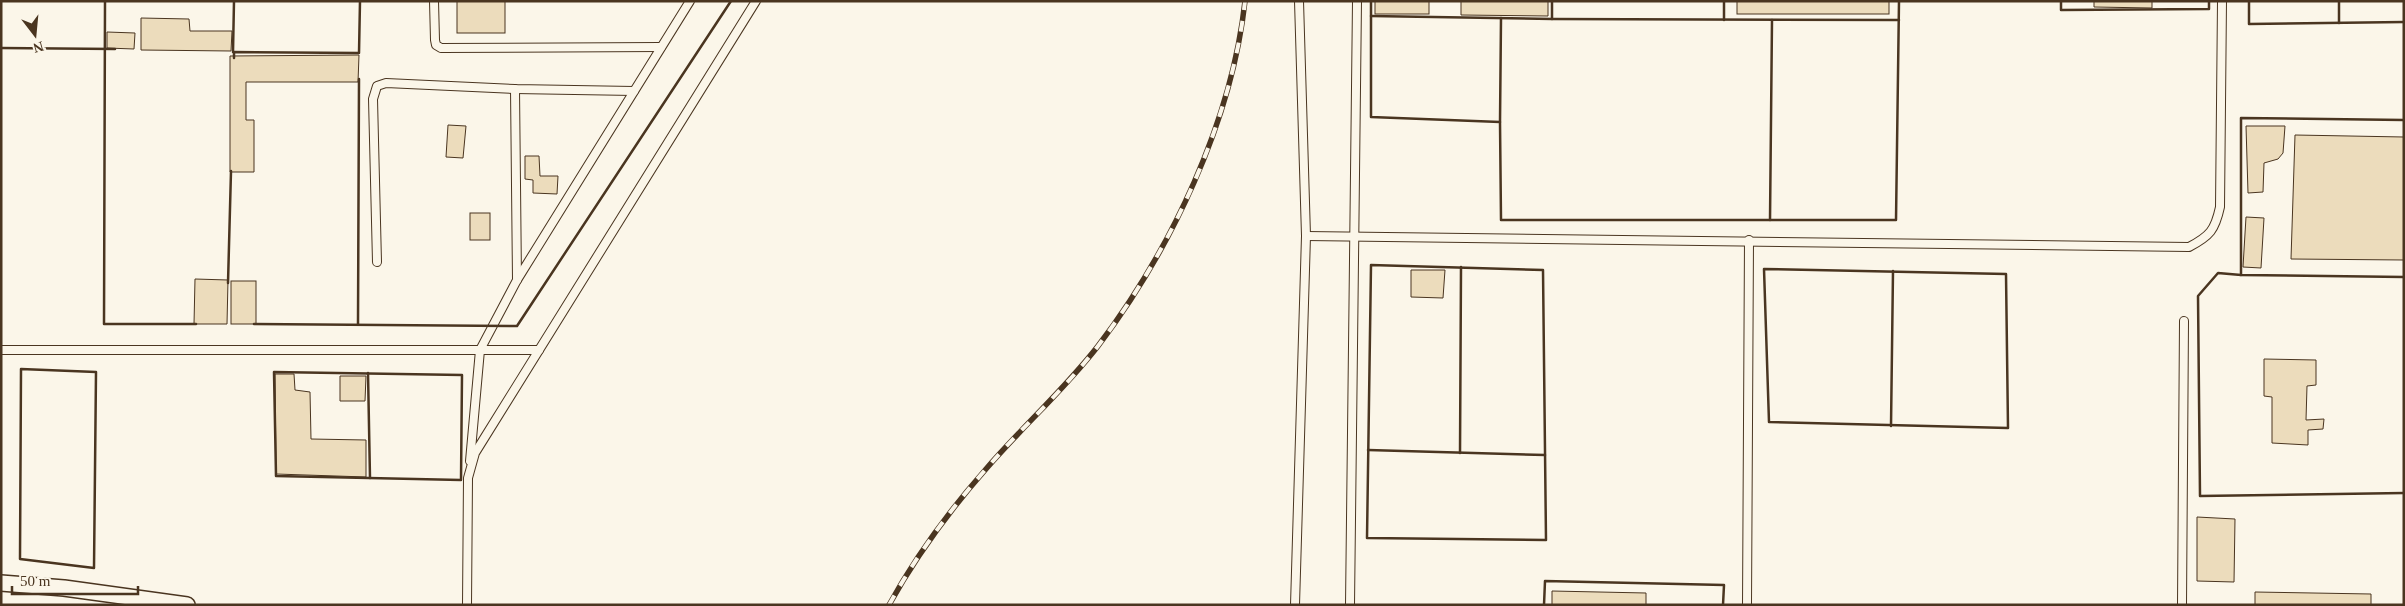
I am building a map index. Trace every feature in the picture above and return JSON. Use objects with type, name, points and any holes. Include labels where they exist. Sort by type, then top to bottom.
[{"type":"street","points":[[1,583],[64,588],[187,605]]},
{"type":"lane","points":[[434,1],[435,40],[436,45],[441,48],[661,47]]},
{"type":"lane","points":[[467,605],[468,478],[480,350],[518,280],[690,1]]},
{"type":"lane","points":[[468,478],[475,453],[756,1]]},
{"type":"lane","points":[[1295,605],[1306,236],[1299,1]]},
{"type":"lane","points":[[1350,605],[1357,1]]},
{"type":"lane","points":[[1306,236],[1749,240],[2189,247],[2205,239],[2216,225],[2220,207],[2222,1]]},
{"type":"lane","points":[[377,262],[373,99],[377,86],[386,83],[515,89],[634,91]]},
{"type":"lane","points":[[515,89],[518,280]]},
{"type":"lane","points":[[1747,605],[1749,240]]},
{"type":"lane","points":[[2182,605],[2184,320]]},
{"type":"lane","points":[[1,350],[539,350]]},
{"type":"building","points":[[457,1],[505,1],[505,33],[457,33]]},
{"type":"building","points":[[1375,1],[1429,1],[1429,14],[1375,14]]},
{"type":"building","points":[[1461,1],[1548,1],[1548,16],[1461,15]]},
{"type":"building","points":[[1737,1],[1889,1],[1889,14],[1737,14]]},
{"type":"building","points":[[2094,1],[2152,1],[2152,8],[2094,7]]},
{"type":"building","points":[[141,18],[189,19],[190,31],[232,31],[231,51],[141,50]]},
{"type":"building","points":[[107,32],[135,33],[134,49],[107,48]]},
{"type":"building","points":[[359,55],[358,82],[246,82],[246,120],[254,120],[254,172],[230,172],[230,56]]},
{"type":"building","points":[[448,125],[466,126],[463,158],[446,157]]},
{"type":"building","points":[[2246,126],[2285,126],[2283,153],[2278,159],[2264,163],[2263,192],[2248,193]]},
{"type":"building","points":[[2295,135],[2404,137],[2404,260],[2291,259]]},
{"type":"building","points":[[525,156],[539,156],[540,176],[558,176],[557,194],[533,193],[533,180],[525,179]]},
{"type":"building","points":[[470,213],[490,213],[490,240],[470,240]]},
{"type":"building","points":[[2246,217],[2264,218],[2261,268],[2243,267]]},
{"type":"building","points":[[1411,270],[1445,270],[1443,298],[1411,297]]},
{"type":"building","points":[[195,279],[228,280],[227,324],[194,324]]},
{"type":"building","points":[[231,281],[256,281],[256,324],[231,324]]},
{"type":"building","points":[[2264,359],[2316,360],[2316,385],[2307,386],[2306,420],[2324,419],[2323,429],[2308,430],[2308,445],[2272,443],[2272,397],[2264,396]]},
{"type":"building","points":[[275,374],[294,374],[295,390],[310,392],[311,439],[366,440],[366,477],[276,474]]},
{"type":"building","points":[[340,376],[366,376],[365,401],[340,401]]},
{"type":"building","points":[[2197,517],[2235,519],[2234,582],[2197,581]]},
{"type":"building","points":[[1552,591],[1646,593],[1646,605],[1552,605]]},
{"type":"building","points":[[2255,592],[2371,594],[2371,605],[2255,605]]},
{"type":"railway","points":[[889,605],[910,569],[946,518],[1000,453],[1085,362],[1125,309],[1150,268],[1194,182],[1212,138],[1227,92],[1238,46],[1245,1]]},
{"type":"wall","points":[[105,1],[104,324],[196,324]]},
{"type":"wall","points":[[233,52],[234,1]]},
{"type":"wall","points":[[234,58],[234,52],[359,53],[360,1]]},
{"type":"wall","points":[[254,324],[517,326],[731,1]]},
{"type":"wall","points":[[1371,1],[1371,117],[1500,122],[1501,220],[1896,220],[1899,1]]},
{"type":"wall","points":[[1371,16],[1552,19],[1552,1]]},
{"type":"wall","points":[[1724,1],[1724,20]]},
{"type":"wall","points":[[2061,1],[2061,10],[2209,9],[2209,1]]},
{"type":"wall","points":[[2249,1],[2249,24],[2404,22]]},
{"type":"wall","points":[[2339,1],[2339,23]]},
{"type":"wall","points":[[1500,122],[1501,18]]},
{"type":"wall","points":[[1552,19],[1899,20]]},
{"type":"wall","points":[[1770,220],[1772,20]]},
{"type":"wall","points":[[1,48],[115,49]]},
{"type":"wall","points":[[358,324],[359,79]]},
{"type":"wall","points":[[2404,120],[2241,118],[2241,275],[2404,277]]},
{"type":"wall","points":[[228,283],[231,171]]},
{"type":"wall","points":[[1371,265],[1543,270],[1546,540],[1367,538],[1371,265]]},
{"type":"wall","points":[[1460,453],[1461,267]]},
{"type":"wall","points":[[1764,269],[2006,274],[2008,428],[1769,422],[1764,269]]},
{"type":"wall","points":[[1891,426],[1893,271]]},
{"type":"wall","points":[[2241,275],[2218,273],[2198,296],[2200,496],[2404,493]]},
{"type":"wall","points":[[21,369],[96,372],[94,568],[20,559],[21,369]]},
{"type":"wall","points":[[274,372],[462,375],[461,480],[276,476],[274,372]]},
{"type":"wall","points":[[368,373],[370,478]]},
{"type":"wall","points":[[1368,450],[1545,455]]},
{"type":"wall","points":[[1544,605],[1545,581],[1724,585],[1723,605]]}]
